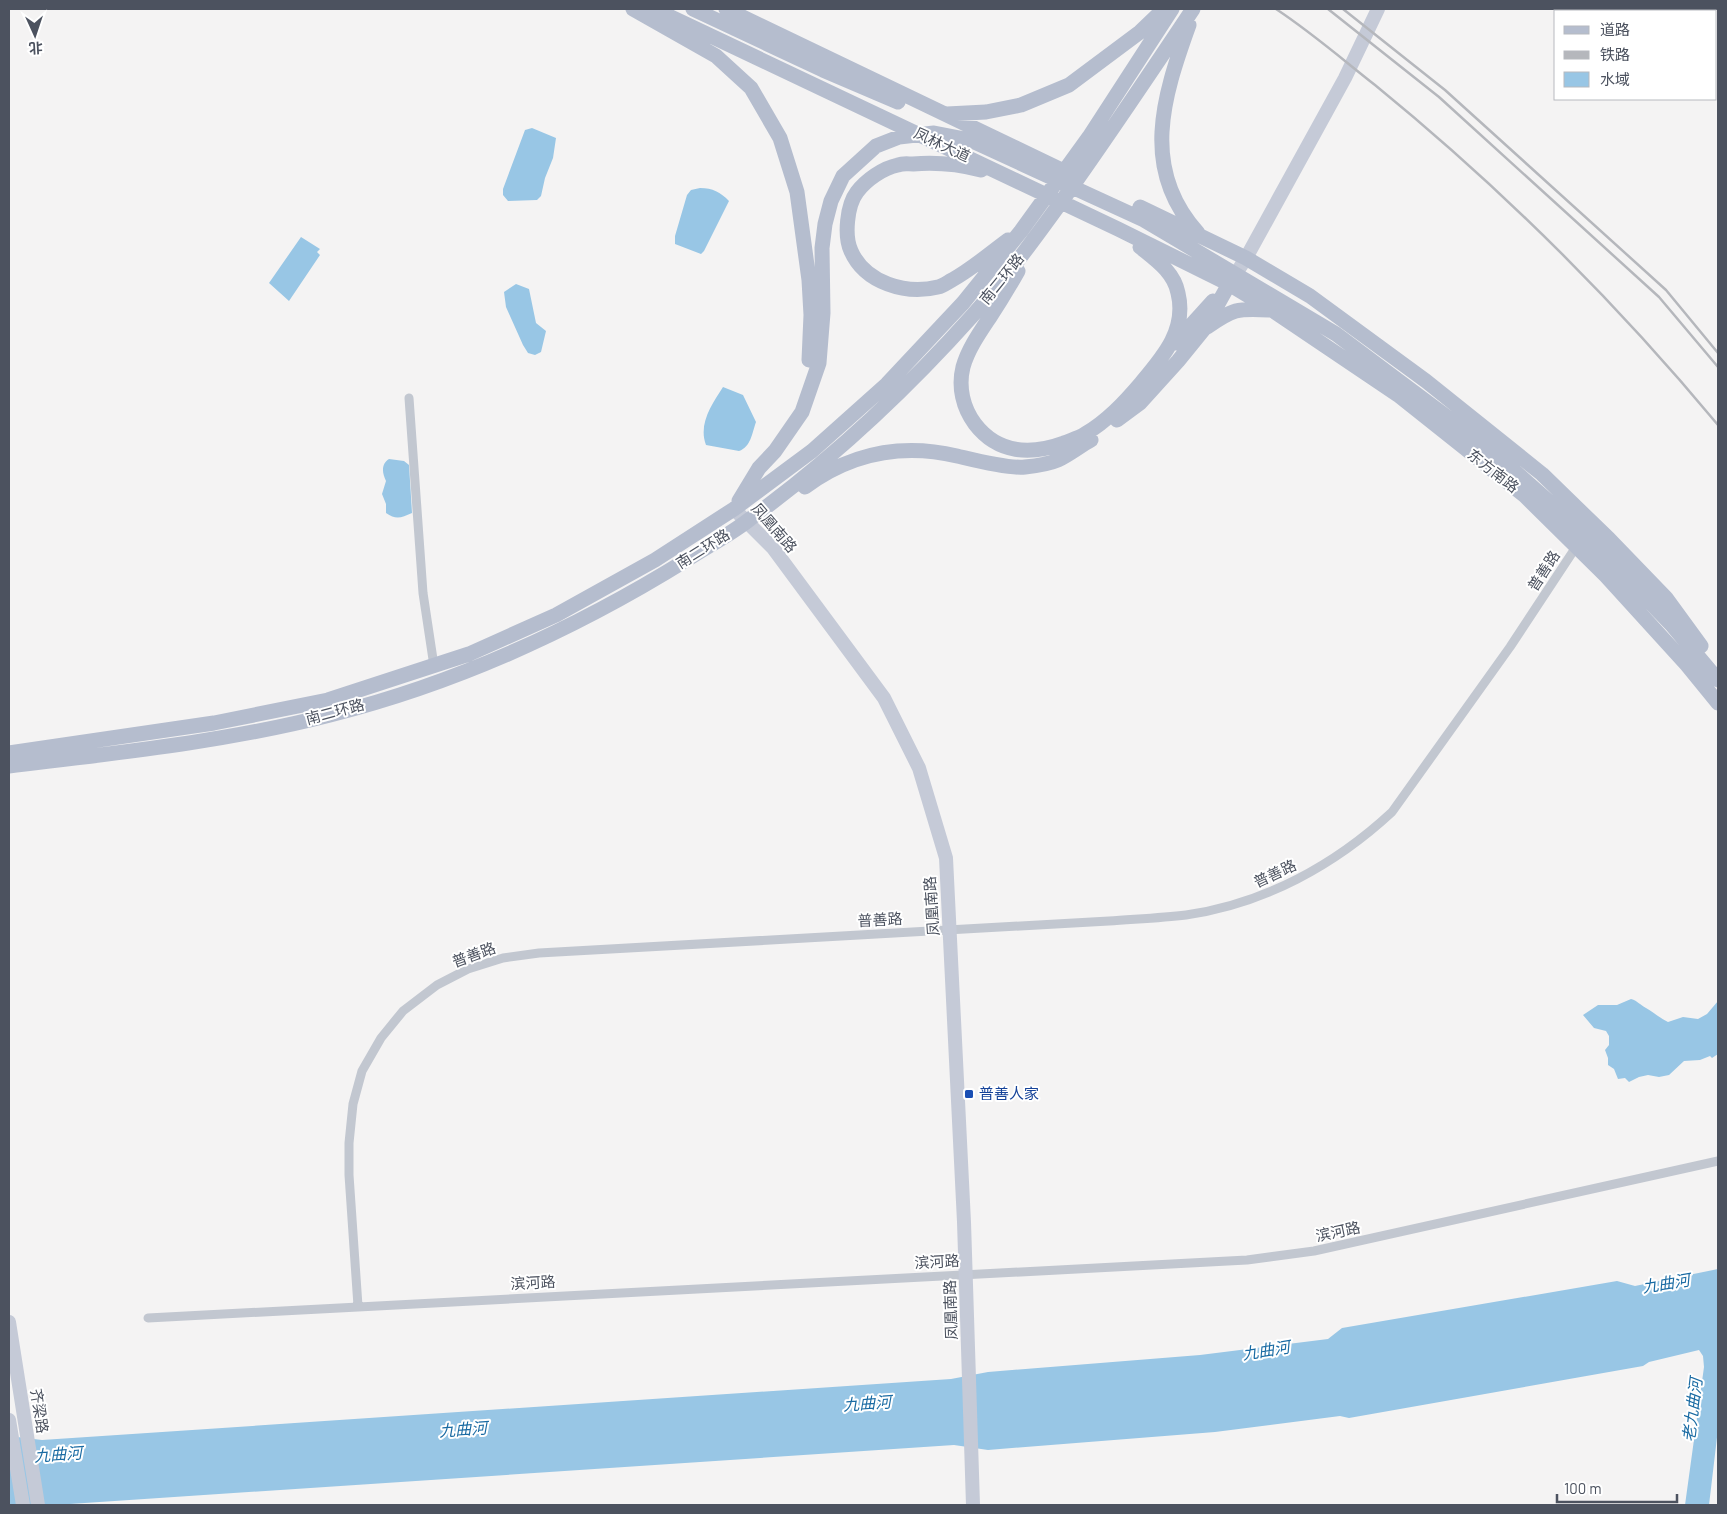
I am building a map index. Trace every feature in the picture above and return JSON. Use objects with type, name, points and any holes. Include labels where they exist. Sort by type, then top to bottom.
[{"type":"main road","points":[[633,9],[716,56],[751,88],[780,138],[797,192],[809,280],[817,314]]},
{"type":"main road","name":"凤林大道","points":[[654,9],[1014,178],[1229,284]]},
{"type":"main road","points":[[693,9],[896,101],[948,114],[986,112],[1021,105],[1069,84],[1140,32],[1164,9]]},
{"type":"main road","name":"凤林大道","points":[[726,9],[1246,258]]},
{"type":"main road","name":"南二环路","points":[[9,766],[189,742],[280,718],[328,700],[469,654],[556,615],[655,560],[734,509],[812,451],[887,384],[964,303],[1021,231],[1089,137],[1172,9]]},
{"type":"main road","points":[[1194,9],[1180,51],[1164,111],[1161,144],[1165,178],[1175,202],[1190,224],[1207,243],[1336,334],[1468,433],[1563,514],[1671,624],[1718,680]]},
{"type":"main road","name":"南二环路","points":[[9,753],[214,723],[332,715],[473,669],[512,653],[561,631],[664,574],[748,521],[825,460],[896,396],[974,314],[1038,233],[1101,146],[1194,9]]},
{"type":"main road","points":[[734,509],[759,468],[780,444],[802,412],[819,363],[817,314],[822,248],[825,224],[831,201],[843,176],[876,146],[899,137],[934,133],[970,140],[1144,220],[1336,334]]},
{"type":"main road","points":[[1014,178],[963,166],[936,162],[898,164],[874,176],[856,192],[849,212],[847,231],[850,250],[862,267],[878,281],[910,290],[940,287],[971,269],[1021,231]]},
{"type":"main road","points":[[1118,229],[1165,267],[1178,291],[1180,310],[1175,337],[1164,356]]},
{"type":"main road","points":[[1038,233],[1007,291],[974,342],[963,367],[961,391],[967,414],[980,430],[998,444],[1020,451],[1047,449],[1084,435],[1120,408],[1229,284]]},
{"type":"main road","name":"东方南路","points":[[1246,258],[1310,296],[1426,381],[1542,474],[1666,598],[1718,669]]},
{"type":"main road","points":[[748,521],[786,501],[816,479],[849,462],[887,451],[940,452],[986,463],[1023,468],[1058,460],[1094,438],[1140,403],[1204,329],[1229,284]]},
{"type":"main road","name":"东方南路","points":[[1229,284],[1272,310],[1398,396],[1525,496],[1646,618],[1718,703]]},
{"type":"main road","points":[[1204,329],[1224,315],[1242,308],[1272,310]]},
{"type":"street","points":[[1229,284],[1246,258],[1346,78],[1378,9]]},
{"type":"street","points":[[409,398],[423,593],[434,666]]},
{"type":"street","name":"凤凰南路","points":[[734,509],[773,548],[884,698],[919,768],[946,858],[970,1365],[973,1505]]},
{"type":"street","name":"普善路","points":[[358,1306],[349,1175],[349,1143],[353,1104],[362,1071],[381,1038],[403,1010],[437,985],[468,968],[503,958],[539,953],[1110,921],[1186,915],[1257,898],[1293,882],[1334,859],[1368,835],[1392,812],[1510,647],[1576,547]]},
{"type":"street","name":"滨河路","points":[[148,1318],[1247,1260],[1314,1252],[1718,1161]]},
{"type":"street","name":"齐梁路","points":[[9,1322],[38,1505]]},
{"type":"street","name":"齐梁路","points":[[9,1420],[23,1505]]},
{"type":"water","points":[[532,128],[556,138],[553,158],[545,178],[541,196],[537,200],[508,201],[503,195],[503,189],[525,130]]},
{"type":"water","points":[[700,188],[716,191],[729,201],[701,254],[675,244],[675,236],[687,195],[691,190]]},
{"type":"water","points":[[301,237],[320,249],[317,252],[320,255],[289,301],[269,283]]},
{"type":"water","points":[[516,284],[529,289],[536,323],[546,331],[541,352],[535,355],[528,353],[523,345],[506,307],[504,292]]},
{"type":"water","points":[[723,387],[743,395],[756,422],[749,443],[739,451],[706,445],[704,437],[707,414]]},
{"type":"water","points":[[389,459],[404,461],[409,465],[412,513],[402,517],[393,517],[386,513],[386,504],[382,494],[386,481],[383,469],[386,461]]},
{"type":"water","points":[[1631,999],[1668,1022],[1683,1017],[1698,1019],[1707,1014],[1718,1001],[1718,1054],[1712,1058],[1710,1056],[1700,1060],[1684,1061],[1669,1075],[1659,1077],[1648,1075],[1629,1082],[1625,1078],[1618,1079],[1614,1069],[1608,1065],[1605,1050],[1609,1045],[1609,1036],[1606,1031],[1594,1028],[1583,1015],[1598,1005],[1617,1005]]},
{"type":"water","name":"九曲河","points":[[1718,1269],[1718,1429],[1709,1505],[1685,1505],[1704,1367],[1703,1356],[1699,1350],[1649,1362],[1643,1366],[1349,1418],[1340,1416],[1215,1432],[988,1450],[954,1445],[55,1505],[9,1505],[9,1436],[42,1440],[951,1379],[988,1372],[1200,1355],[1328,1339],[1342,1328],[1617,1281],[1635,1286]]},
{"type":"railway","points":[[1276,9],[1314,36],[1375,85],[1467,164],[1511,205],[1555,247],[1639,334],[1718,425]]},
{"type":"railway","points":[[1328,9],[1439,97],[1659,297],[1718,367]]},
{"type":"railway","points":[[1343,9],[1445,90],[1666,290],[1718,353]]},
{"type":"place","name":"普善人家","points":[[969,1094]]},
{"type":"water label","name":"老九曲河","points":[[1692,1410]]}]
